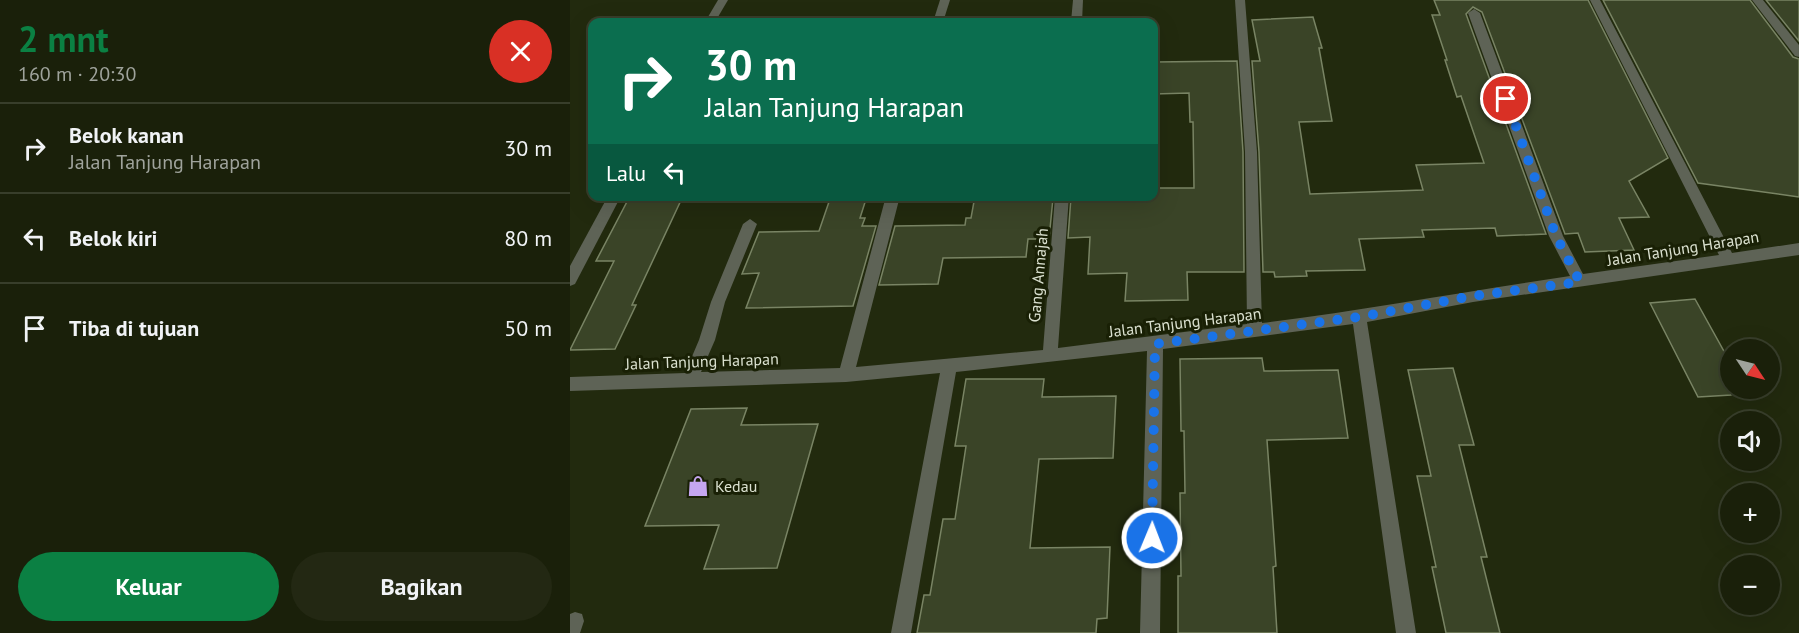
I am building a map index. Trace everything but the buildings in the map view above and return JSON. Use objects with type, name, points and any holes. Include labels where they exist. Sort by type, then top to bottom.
[{"type":"street","points":[[713,18],[723,0]]},
{"type":"street","points":[[939,18],[945,0]]},
{"type":"street","points":[[1077,0],[1077,18]]},
{"type":"street","points":[[1240,0],[1251,152],[1255,331]]},
{"type":"street","points":[[1594,0],[1619,44],[1728,259]]},
{"type":"street","points":[[1757,0],[1799,53]]},
{"type":"street","points":[[1474,13],[1556,236],[1580,282]]},
{"type":"street","points":[[570,280],[612,201]]},
{"type":"street","points":[[846,375],[892,201]]},
{"type":"street","name":"Gang Annajah","points":[[1050,356],[1062,201]]},
{"type":"street","points":[[691,378],[707,340],[718,302],[750,224]]},
{"type":"street","name":"Jalan Tanjung Harapan","points":[[570,384],[691,378],[846,375],[1050,356],[1359,317],[1473,296],[1799,249]]},
{"type":"street","points":[[1359,317],[1406,633]]},
{"type":"street","points":[[1150,633],[1155,344]]},
{"type":"street","points":[[901,633],[949,366]]},
{"type":"place","name":"Kedau","points":[[698,486]]},
{"type":"route","points":[[1152,538],[1155,344],[1359,317],[1473,296],[1580,282],[1556,236],[1506,99]]}]
